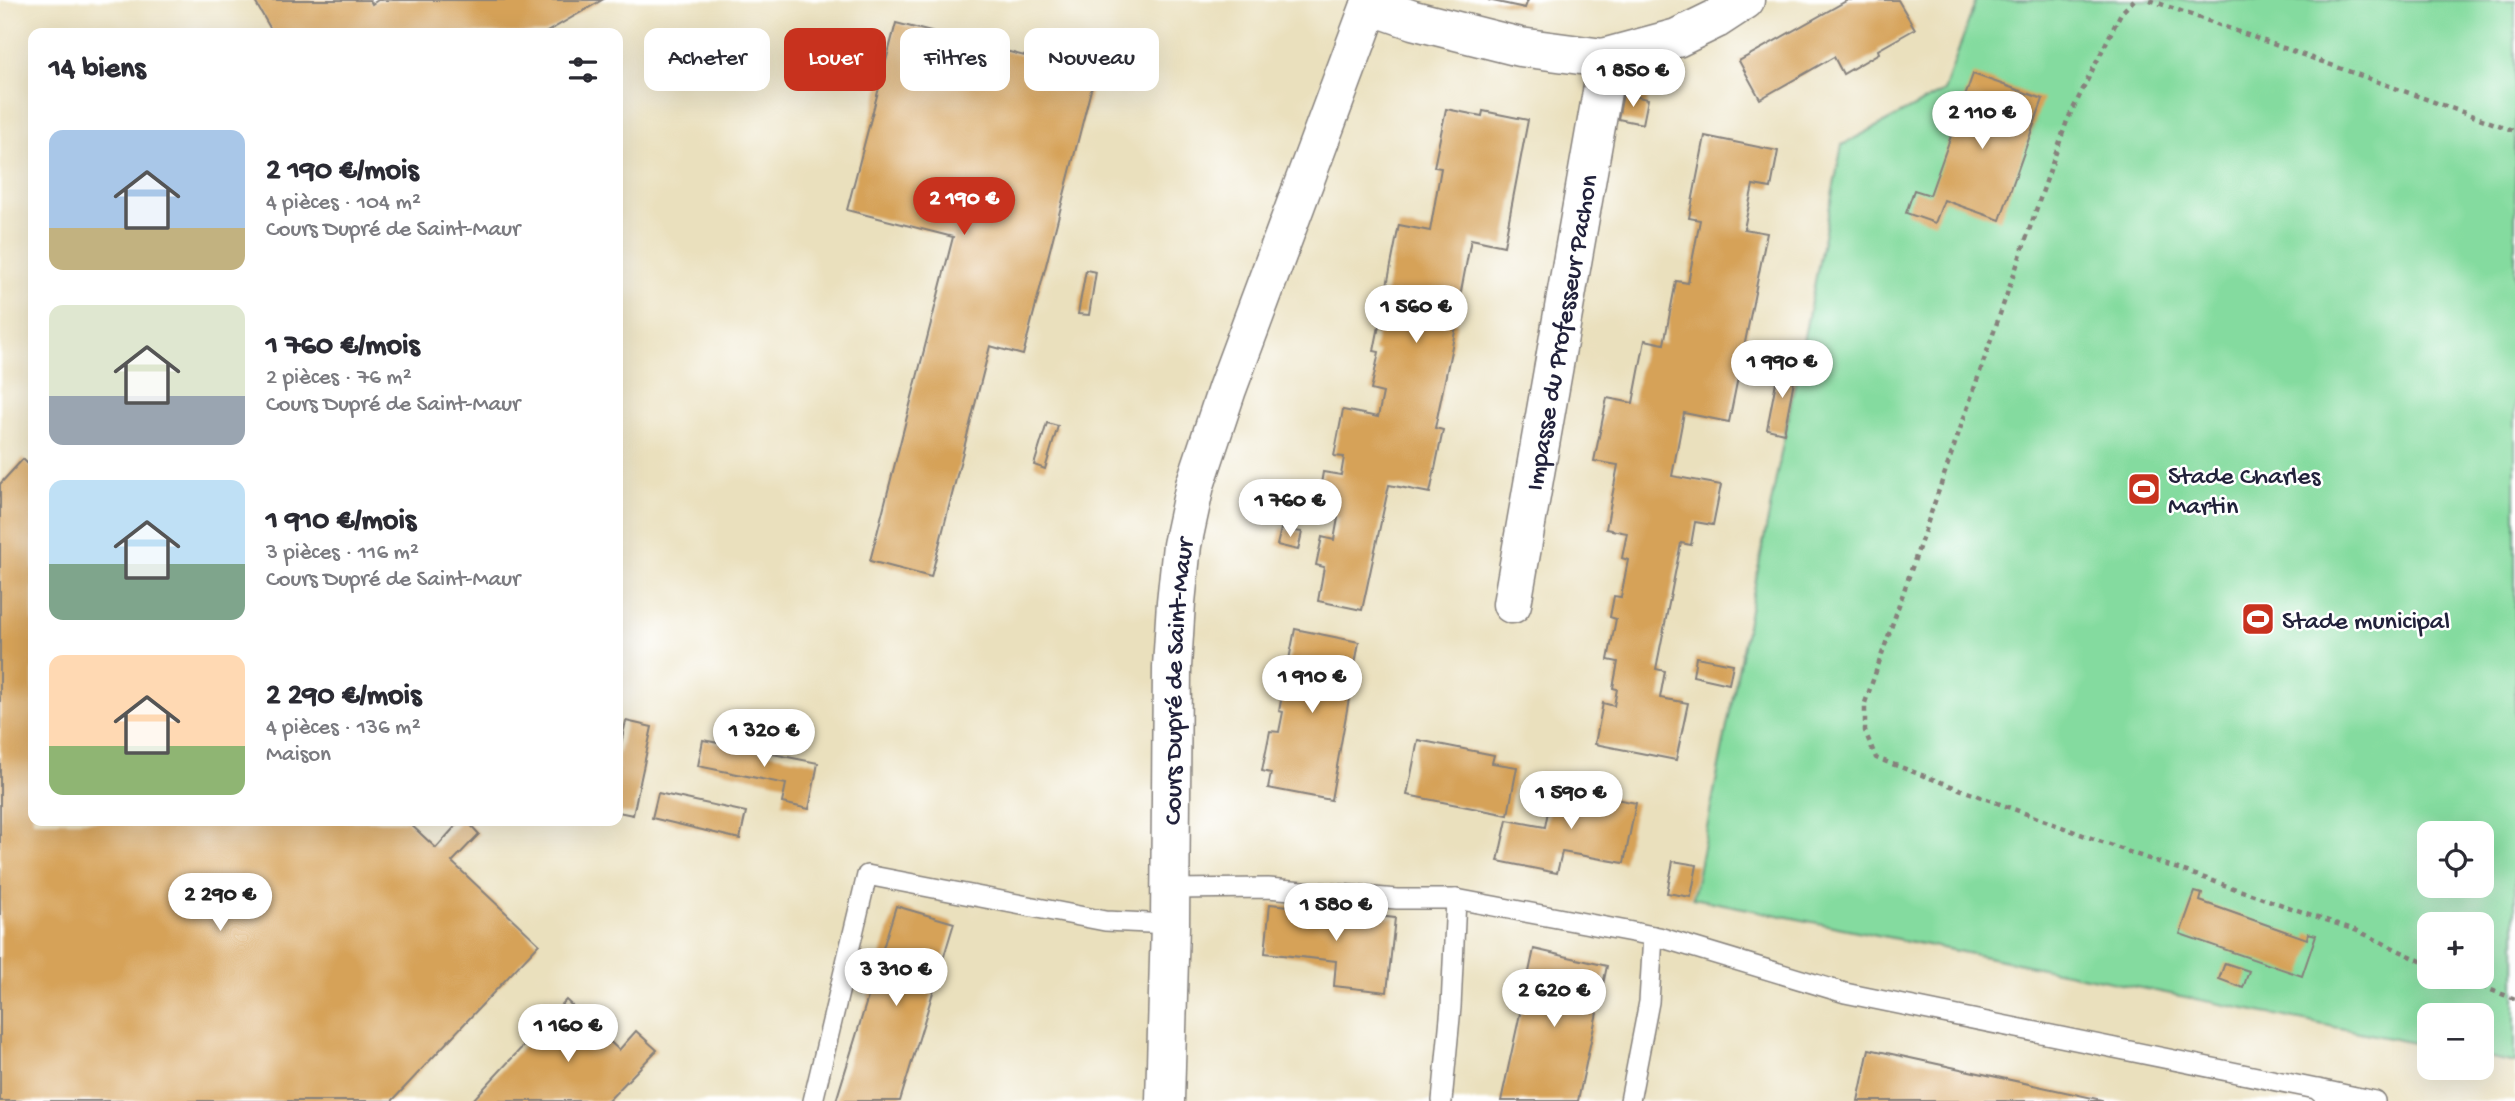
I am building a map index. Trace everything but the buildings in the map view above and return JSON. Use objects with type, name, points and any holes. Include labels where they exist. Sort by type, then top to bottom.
[{"type":"street","points":[[1371,3],[1413,20],[1520,47],[1604,58],[1677,38],[1716,19],[1745,0]]},
{"type":"street","name":"Cours Dupré de Saint-Maur","points":[[1165,1101],[1172,667],[1182,545],[1195,485],[1227,388],[1371,3]]},
{"type":"street","name":"Impasse du Professeur Pachon","points":[[1512,604],[1603,86],[1604,58]]},
{"type":"lane","points":[[813,1101],[867,875],[1105,921],[1268,888],[1397,899],[1455,899],[1653,936],[1845,993],[2323,1095],[2375,1101]]},
{"type":"lane","points":[[1442,1101],[1451,1007],[1455,899]]},
{"type":"lane","points":[[1630,1101],[1649,1002],[1653,936]]},
{"type":"path","points":[[2134,0],[2121,13],[2067,121],[1865,703],[1865,731],[1875,758],[2129,852],[2358,931],[2417,959]]},
{"type":"path","points":[[2150,0],[2515,131]]},
{"type":"path","points":[[2488,989],[2515,999]]},
{"type":"green space","name":"Stade Charles Martin","points":[[1976,0],[2515,0],[2515,1063],[2494,1059],[2494,1003],[2417,1003],[2417,1044],[1693,898],[1842,145],[1944,91]]},
{"type":"place","name":"Stade Charles Martin","points":[[2144,489]]},
{"type":"place","name":"Stade municipal","points":[[2258,619]]}]
